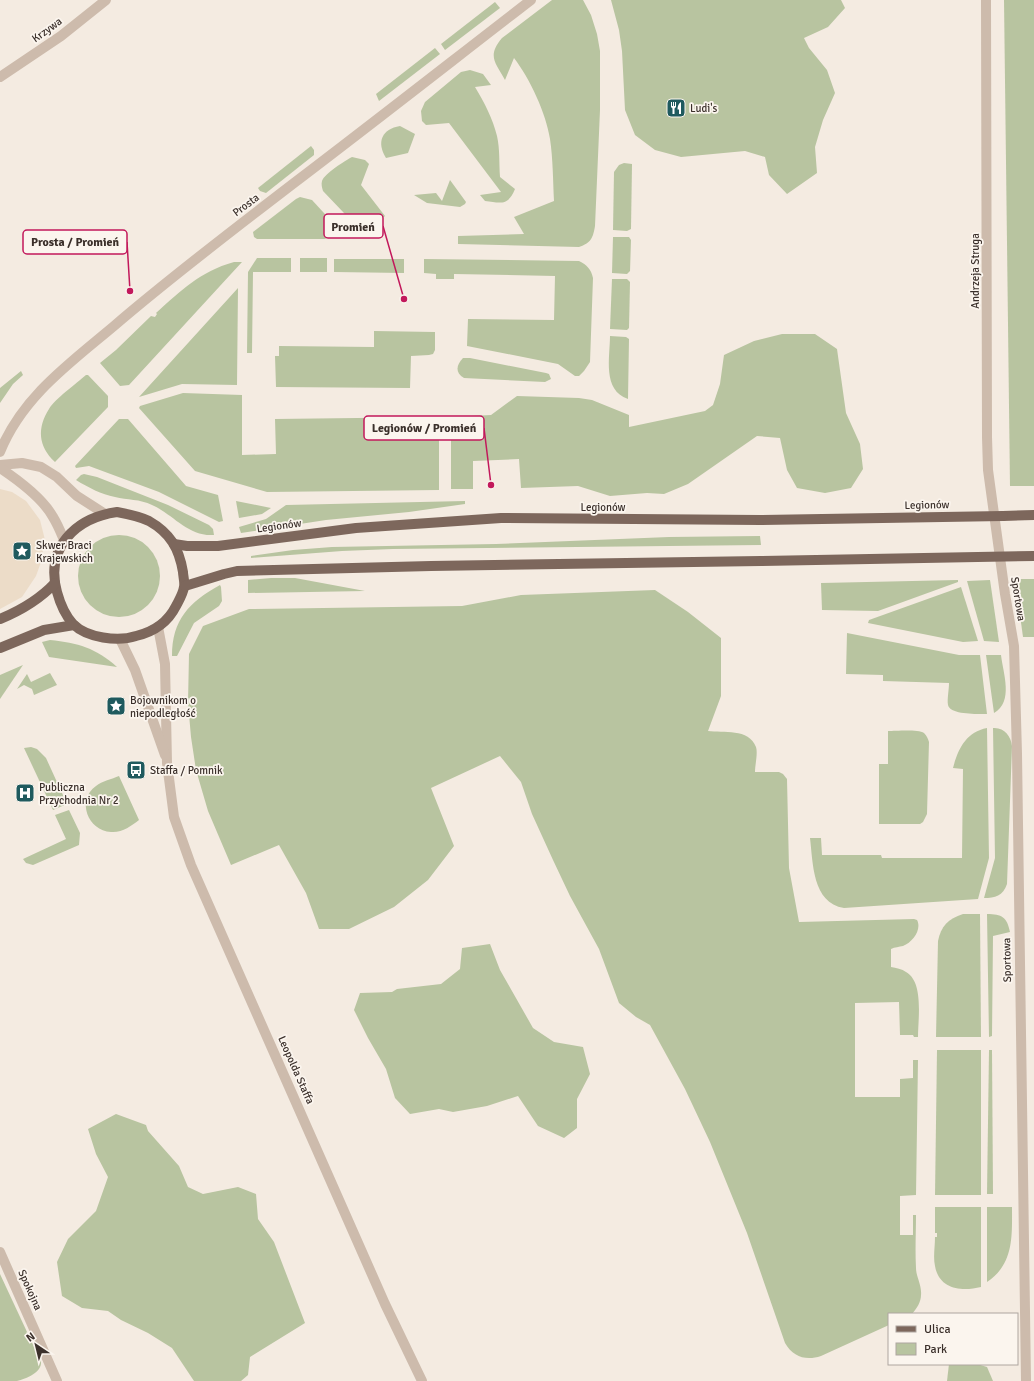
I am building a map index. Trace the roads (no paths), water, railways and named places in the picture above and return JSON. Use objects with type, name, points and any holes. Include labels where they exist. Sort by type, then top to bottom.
[{"type":"main road","points":[[117,512],[124,513],[148,520],[164,532],[174,544],[181,561],[185,586],[174,611],[158,627],[146,634],[120,639],[101,637],[86,632],[74,625],[65,614],[59,598],[55,583],[54,571],[57,554],[64,540],[78,526],[91,518],[106,514],[117,512]]},
{"type":"main road","name":"Legionów","points":[[174,544],[187,546],[218,546],[356,528],[501,518],[760,520],[1034,515]]},
{"type":"main road","points":[[185,586],[237,571],[438,566],[761,562],[1034,556]]},
{"type":"main road","points":[[0,619],[16,613],[35,602],[55,583]]},
{"type":"main road","points":[[0,648],[44,630],[74,625]]},
{"type":"street","name":"Krzywa","points":[[0,77],[60,36],[106,0]]},
{"type":"street","name":"Prosta","points":[[0,452],[14,424],[26,405],[42,388],[82,353],[216,243],[531,0]]},
{"type":"street","name":"Andrzeja Struga","points":[[986,0],[987,437],[988,470],[998,541]]},
{"type":"street","points":[[0,465],[22,463],[41,468],[57,477],[77,496],[106,514]]},
{"type":"street","points":[[0,468],[27,489],[47,508],[53,516],[64,540]]},
{"type":"street","name":"Sportowa","points":[[998,541],[1014,646],[1017,754],[1026,1381]]},
{"type":"street","name":"Leopolda Staffa","points":[[158,627],[165,664],[167,763],[174,817],[195,873],[385,1304],[422,1381]]},
{"type":"street","name":"Leopolda Staffa","points":[[120,639],[135,670],[167,763]]},
{"type":"street","name":"Spokojna","points":[[0,1252],[57,1381]]},
{"type":"place","name":"Ludi's","points":[[676,108]]},
{"type":"place","name":"Prosta / Promień","points":[[130,291]]},
{"type":"place","name":"Promień","points":[[404,299]]},
{"type":"place","name":"Legionów / Promień","points":[[491,485]]},
{"type":"place","name":"Skwer Braci Krajewskich","points":[[22,551]]},
{"type":"place","name":"Bojownikom o niepodległość","points":[[116,706]]},
{"type":"place","name":"Staffa / Pomnik","points":[[136,770]]},
{"type":"place","name":"Publiczna Przychodnia Nr 2","points":[[25,793]]}]
